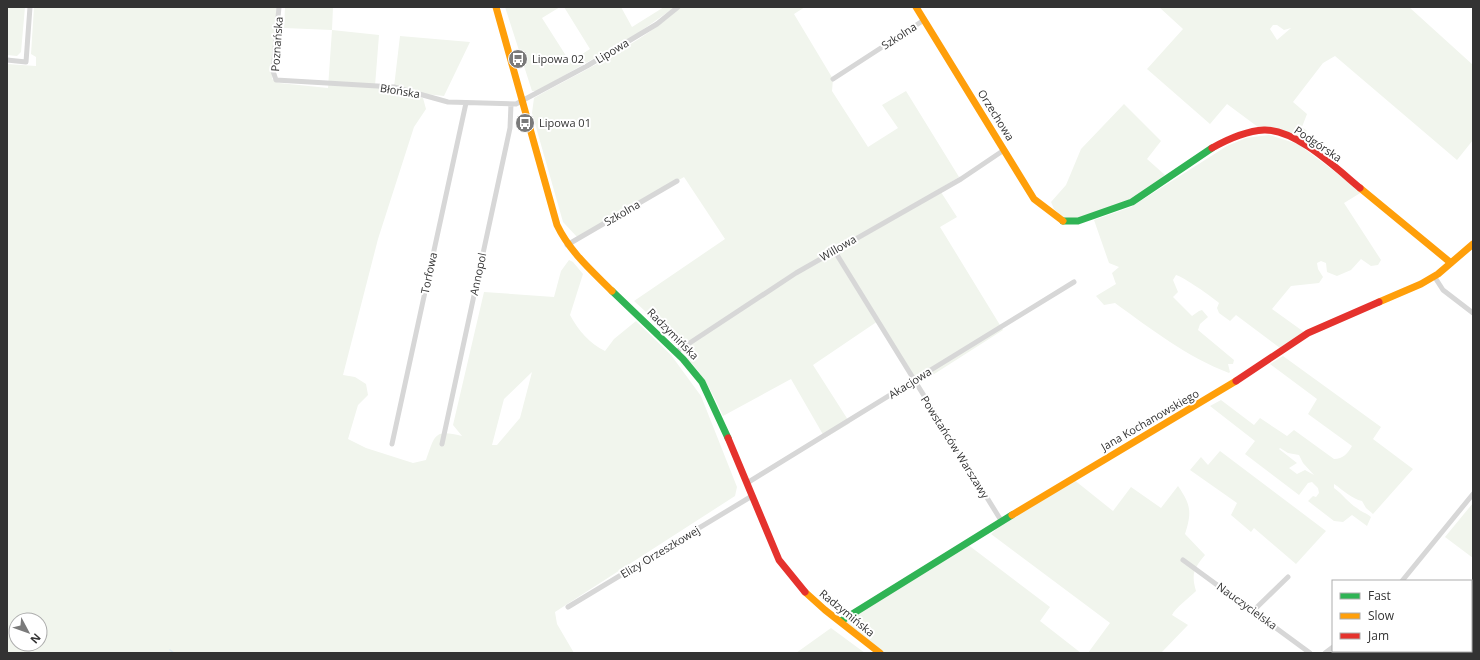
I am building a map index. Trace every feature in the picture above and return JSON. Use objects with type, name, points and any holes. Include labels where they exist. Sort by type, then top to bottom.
[{"type":"street","points":[[7,60],[26,62],[30,7]]},
{"type":"street","name":"Poznańska","points":[[276,80],[273,71],[279,7]]},
{"type":"street","name":"Radzymińska","points":[[496,7],[557,224],[567,245],[676,352],[697,375],[720,417],[746,483],[779,560],[786,572],[808,595],[880,653]]},
{"type":"street","name":"Lipowa","points":[[523,101],[657,24],[678,7]]},
{"type":"street","name":"Orzechowa","points":[[916,7],[1034,199],[1063,221],[1068,222]]},
{"type":"street","name":"Szkolna","points":[[833,79],[924,20]]},
{"type":"street","name":"Błońska","points":[[276,80],[394,87],[448,102],[516,104],[523,101]]},
{"type":"street","name":"Torfowa","points":[[392,444],[466,103]]},
{"type":"street","name":"Annopol","points":[[442,444],[510,128],[511,104]]},
{"type":"street","name":"Podgórska","points":[[1068,222],[1078,221],[1133,201],[1222,143],[1244,132],[1270,130],[1284,134],[1329,163],[1451,263]]},
{"type":"street","name":"Willowa","points":[[676,352],[834,250],[961,179],[1004,150]]},
{"type":"street","name":"Szkolna","points":[[567,245],[677,181]]},
{"type":"street","name":"Jana Kochanowskiego","points":[[841,621],[1002,522],[1206,400],[1308,334],[1329,323],[1384,302],[1434,276],[1473,244]]},
{"type":"street","name":"Powstańców Warszawy","points":[[834,250],[1002,522]]},
{"type":"street","points":[[1434,276],[1443,290],[1473,313]]},
{"type":"street","name":"Akacjowa","points":[[746,483],[1074,282]]},
{"type":"street","points":[[1403,580],[1473,494]]},
{"type":"street","name":"Elizy Orzeszkowej","points":[[568,607],[752,496]]},
{"type":"street","name":"Nauczycielska","points":[[1183,560],[1254,610],[1310,653]]},
{"type":"street","points":[[1254,610],[1288,578]]},
{"type":"shaded area","points":[[7,7],[25,7],[21,52],[17,56],[7,55]]},
{"type":"shaded area","points":[[34,7],[277,7],[272,79],[279,83],[328,88],[332,30],[379,35],[375,86],[394,87],[400,36],[470,42],[444,96],[407,92],[423,98],[426,109],[414,127],[378,239],[343,375],[355,377],[366,384],[368,395],[358,405],[348,439],[366,448],[413,463],[426,460],[431,445],[437,436],[446,433],[462,436],[453,425],[484,292],[554,297],[561,271],[569,260],[573,262],[583,274],[570,315],[577,326],[589,340],[605,351],[614,339],[636,321],[671,355],[701,396],[737,487],[735,496],[555,612],[557,624],[574,653],[7,653],[7,64],[36,66],[36,57],[31,54]],"holes":[[[532,372],[520,418],[497,445],[492,445],[504,399]]]},
{"type":"shaded area","points":[[285,7],[333,7],[332,30],[284,28]]},
{"type":"shaded area","points":[[505,7],[560,7],[542,18],[570,62],[590,49],[564,7],[621,7],[632,27],[664,7],[675,7],[638,33],[537,91],[532,91]]},
{"type":"shaded area","points":[[681,7],[805,7],[794,14],[833,79],[832,91],[868,147],[898,128],[882,105],[906,91],[959,177],[939,189],[957,217],[940,227],[1003,330],[917,385],[878,321],[813,365],[850,423],[825,438],[791,379],[723,416],[699,371],[687,359],[691,353],[634,301],[725,239],[684,177],[578,238],[563,222],[532,113],[534,98],[629,45],[665,21]]},
{"type":"shaded area","points":[[1159,7],[1409,7],[1473,65],[1473,140],[1457,160],[1335,56],[1323,63],[1293,102],[1307,114],[1302,127],[1307,131],[1298,140],[1262,130],[1227,104],[1210,124],[1147,69],[1183,29]],"holes":[[[1273,25],[1277,25],[1284,30],[1291,28],[1277,40],[1270,29]]]},
{"type":"shaded area","points":[[1124,104],[1161,141],[1147,159],[1165,175],[1130,203],[1068,221],[1054,209],[1051,202],[1066,185],[1081,149]]},
{"type":"shaded area","points":[[1269,135],[1298,144],[1362,192],[1344,203],[1381,260],[1378,265],[1371,266],[1361,259],[1351,270],[1337,276],[1327,272],[1326,263],[1321,261],[1317,263],[1318,269],[1323,277],[1319,283],[1291,286],[1272,309],[1304,332],[1280,348],[1236,315],[1230,321],[1219,313],[1217,308],[1219,303],[1216,300],[1176,275],[1173,280],[1178,292],[1173,297],[1192,316],[1202,310],[1208,317],[1200,324],[1198,330],[1234,360],[1233,364],[1228,364],[1229,373],[1184,351],[1115,303],[1104,305],[1096,296],[1116,284],[1112,273],[1119,267],[1109,263],[1094,220],[1131,207],[1227,146],[1246,138]]},
{"type":"shaded area","points":[[1283,356],[1381,427],[1373,439],[1413,469],[1373,514],[1366,508],[1362,501],[1351,496],[1334,484],[1334,488],[1351,504],[1371,517],[1367,526],[1352,515],[1343,522],[1334,521],[1308,501],[1313,496],[1316,497],[1319,493],[1318,488],[1312,482],[1308,483],[1299,495],[1245,454],[1255,441],[1210,406],[1221,400],[1254,425],[1260,418],[1287,436],[1294,430],[1334,459],[1345,455],[1352,446],[1308,414],[1317,399],[1270,364]],"holes":[[[1280,448],[1288,453],[1299,455],[1303,463],[1314,475],[1305,470],[1297,474],[1289,468],[1297,463],[1279,449]]]},
{"type":"shaded area","points":[[1220,451],[1326,531],[1296,564],[1254,528],[1251,532],[1231,515],[1237,503],[1190,470],[1201,457],[1208,465]]},
{"type":"shaded area","points":[[1073,479],[1113,511],[1131,487],[1161,508],[1178,486],[1186,498],[1189,509],[1189,520],[1185,534],[1205,555],[1194,572],[1196,591],[1179,606],[1172,615],[1188,625],[1161,653],[1088,653],[1110,623],[991,534],[1006,521]]},
{"type":"shaded area","points":[[1473,503],[1473,558],[1445,537]]},
{"type":"shaded area","points":[[967,544],[1050,607],[1040,621],[1081,653],[881,653],[842,620]]},
{"type":"shaded area","points":[[831,628],[865,653],[796,653]]},
{"type":"waterway","points":[[170,650],[174,653]]},
{"type":"traffic: fast","points":[[1063,221],[1078,221],[1132,202],[1212,148]]},
{"type":"traffic: fast","points":[[612,291],[683,359],[702,382],[728,438]]},
{"type":"traffic: fast","points":[[841,621],[1012,515]]},
{"type":"traffic: slow","points":[[496,7],[557,225],[568,244],[612,291]]},
{"type":"traffic: slow","points":[[916,7],[1034,199],[1063,221]]},
{"type":"traffic: slow","points":[[1360,188],[1451,263]]},
{"type":"traffic: slow","points":[[1379,302],[1421,284],[1438,274],[1473,244]]},
{"type":"traffic: slow","points":[[1012,515],[1236,381]]},
{"type":"traffic: slow","points":[[805,592],[825,610],[880,653]]},
{"type":"traffic: jam","points":[[1212,148],[1230,139],[1250,132],[1264,130],[1276,131],[1302,143],[1328,161],[1360,188]]},
{"type":"traffic: jam","points":[[1236,381],[1308,333],[1379,302]]},
{"type":"traffic: jam","points":[[728,438],[779,560],[805,592]]},
{"type":"place","name":"Lipowa 02","points":[[518,59]]},
{"type":"place","name":"Lipowa 01","points":[[525,123]]}]
